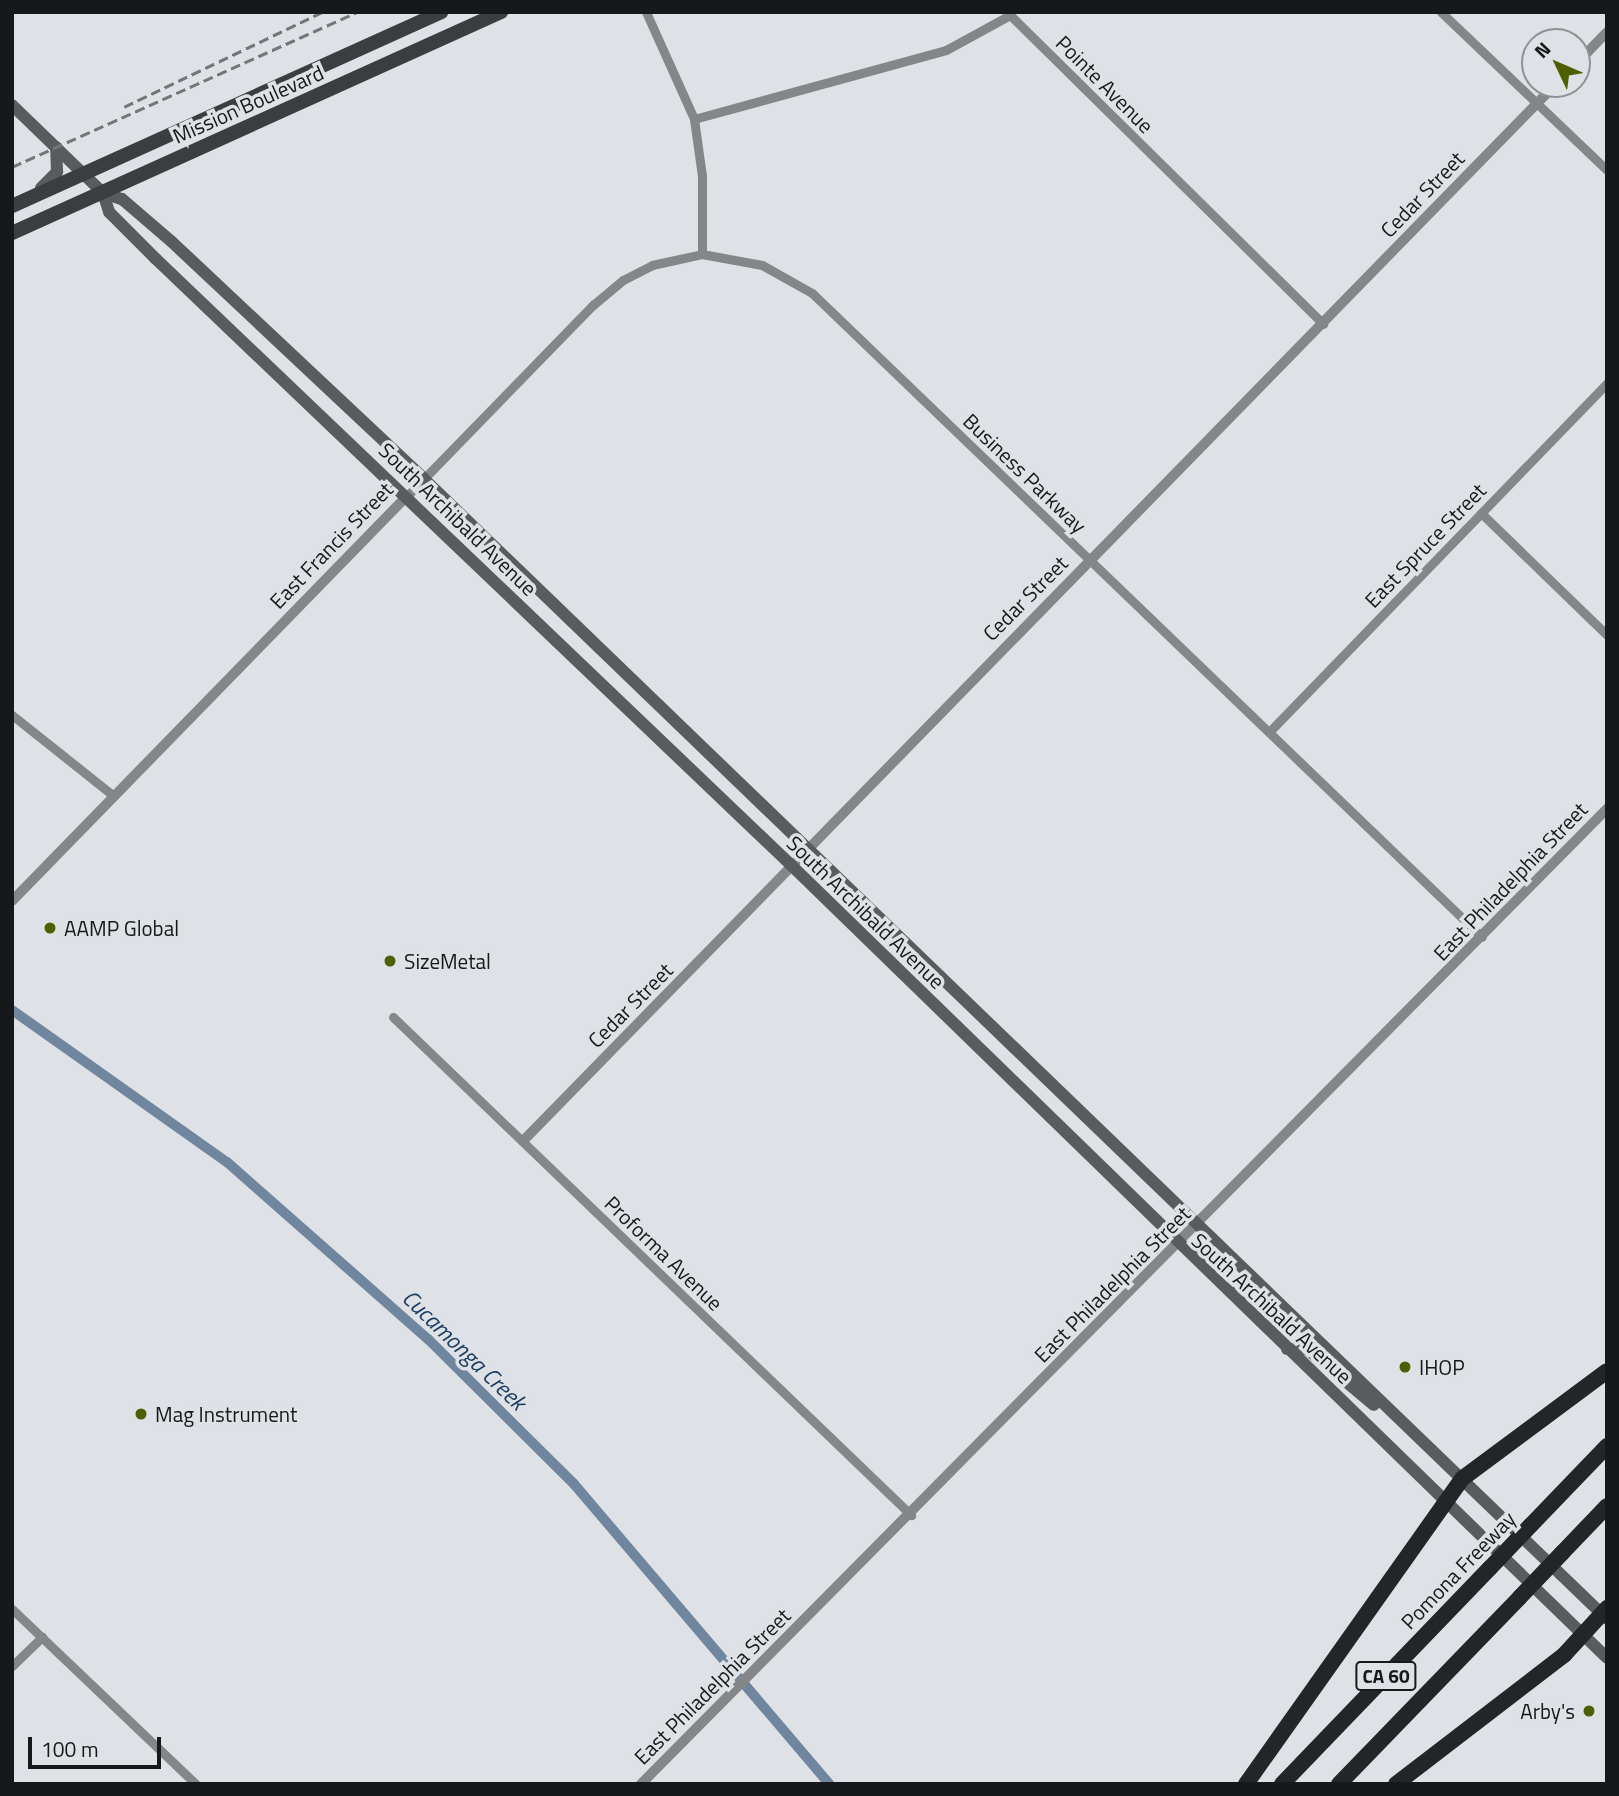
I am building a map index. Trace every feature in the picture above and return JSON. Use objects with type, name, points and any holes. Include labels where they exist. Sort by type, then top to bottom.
[{"type":"highway","points":[[1246,1784],[1444,1500],[1463,1478],[1607,1371]]},
{"type":"highway","name":"Pomona Freeway","points":[[1282,1784],[1607,1446]]},
{"type":"highway","name":"CA 60","points":[[1339,1784],[1607,1506]]},
{"type":"highway","points":[[1396,1784],[1583,1636],[1605,1614]]},
{"type":"main road","name":"Mission Boulevard","points":[[15,204],[441,12]]},
{"type":"main road","name":"Mission Boulevard","points":[[12,233],[500,12]]},
{"type":"main road","name":"South Archibald Avenue","points":[[12,105],[103,193],[122,199],[138,212],[423,478],[1605,1614]]},
{"type":"main road","points":[[15,204],[55,177],[56,147]]},
{"type":"main road","points":[[138,212],[129,188],[150,172]]},
{"type":"main road","name":"South Archibald Avenue","points":[[103,193],[109,212],[128,231],[790,864],[1178,1246],[1607,1658]]},
{"type":"main road","points":[[1287,1349],[1307,1349],[1380,1409],[1411,1429]]},
{"type":"street","points":[[646,12],[694,119],[702,176],[702,254]]},
{"type":"street","points":[[1441,12],[1607,170]]},
{"type":"street","name":"Pointe Avenue","points":[[694,119],[946,50],[1010,15],[1323,324]]},
{"type":"street","points":[[1591,49],[1607,33]]},
{"type":"street","name":"Cedar Street","points":[[523,1141],[790,864],[1543,98]]},
{"type":"street","name":"East Francis Street","points":[[12,901],[423,478],[616,286],[652,265],[702,254]]},
{"type":"street","name":"Business Parkway","points":[[702,254],[762,265],[812,293],[1482,937]]},
{"type":"street","name":"East Spruce Street","points":[[1269,732],[1607,383]]},
{"type":"street","points":[[1481,513],[1607,635]]},
{"type":"street","points":[[12,715],[114,796]]},
{"type":"street","name":"East Philadelphia Street","points":[[641,1784],[1178,1246],[1607,809]]},
{"type":"street","name":"Proforma Avenue","points":[[393,1017],[911,1515]]},
{"type":"street","points":[[12,1609],[196,1784]]},
{"type":"street","points":[[12,1666],[42,1637]]},
{"type":"waterway","name":"Cucamonga Creek","points":[[12,1010],[227,1162],[428,1339],[574,1484],[829,1784]]},
{"type":"railway","points":[[124,107],[322,12]]},
{"type":"railway","points":[[12,167],[357,12]]},
{"type":"place","name":"AAMP Global","points":[[50,928]]},
{"type":"place","name":"SizeMetal","points":[[390,961]]},
{"type":"place","name":"IHOP","points":[[1405,1367]]},
{"type":"place","name":"Mag Instrument","points":[[141,1414]]},
{"type":"place","name":"Arby's","points":[[1589,1711]]}]
